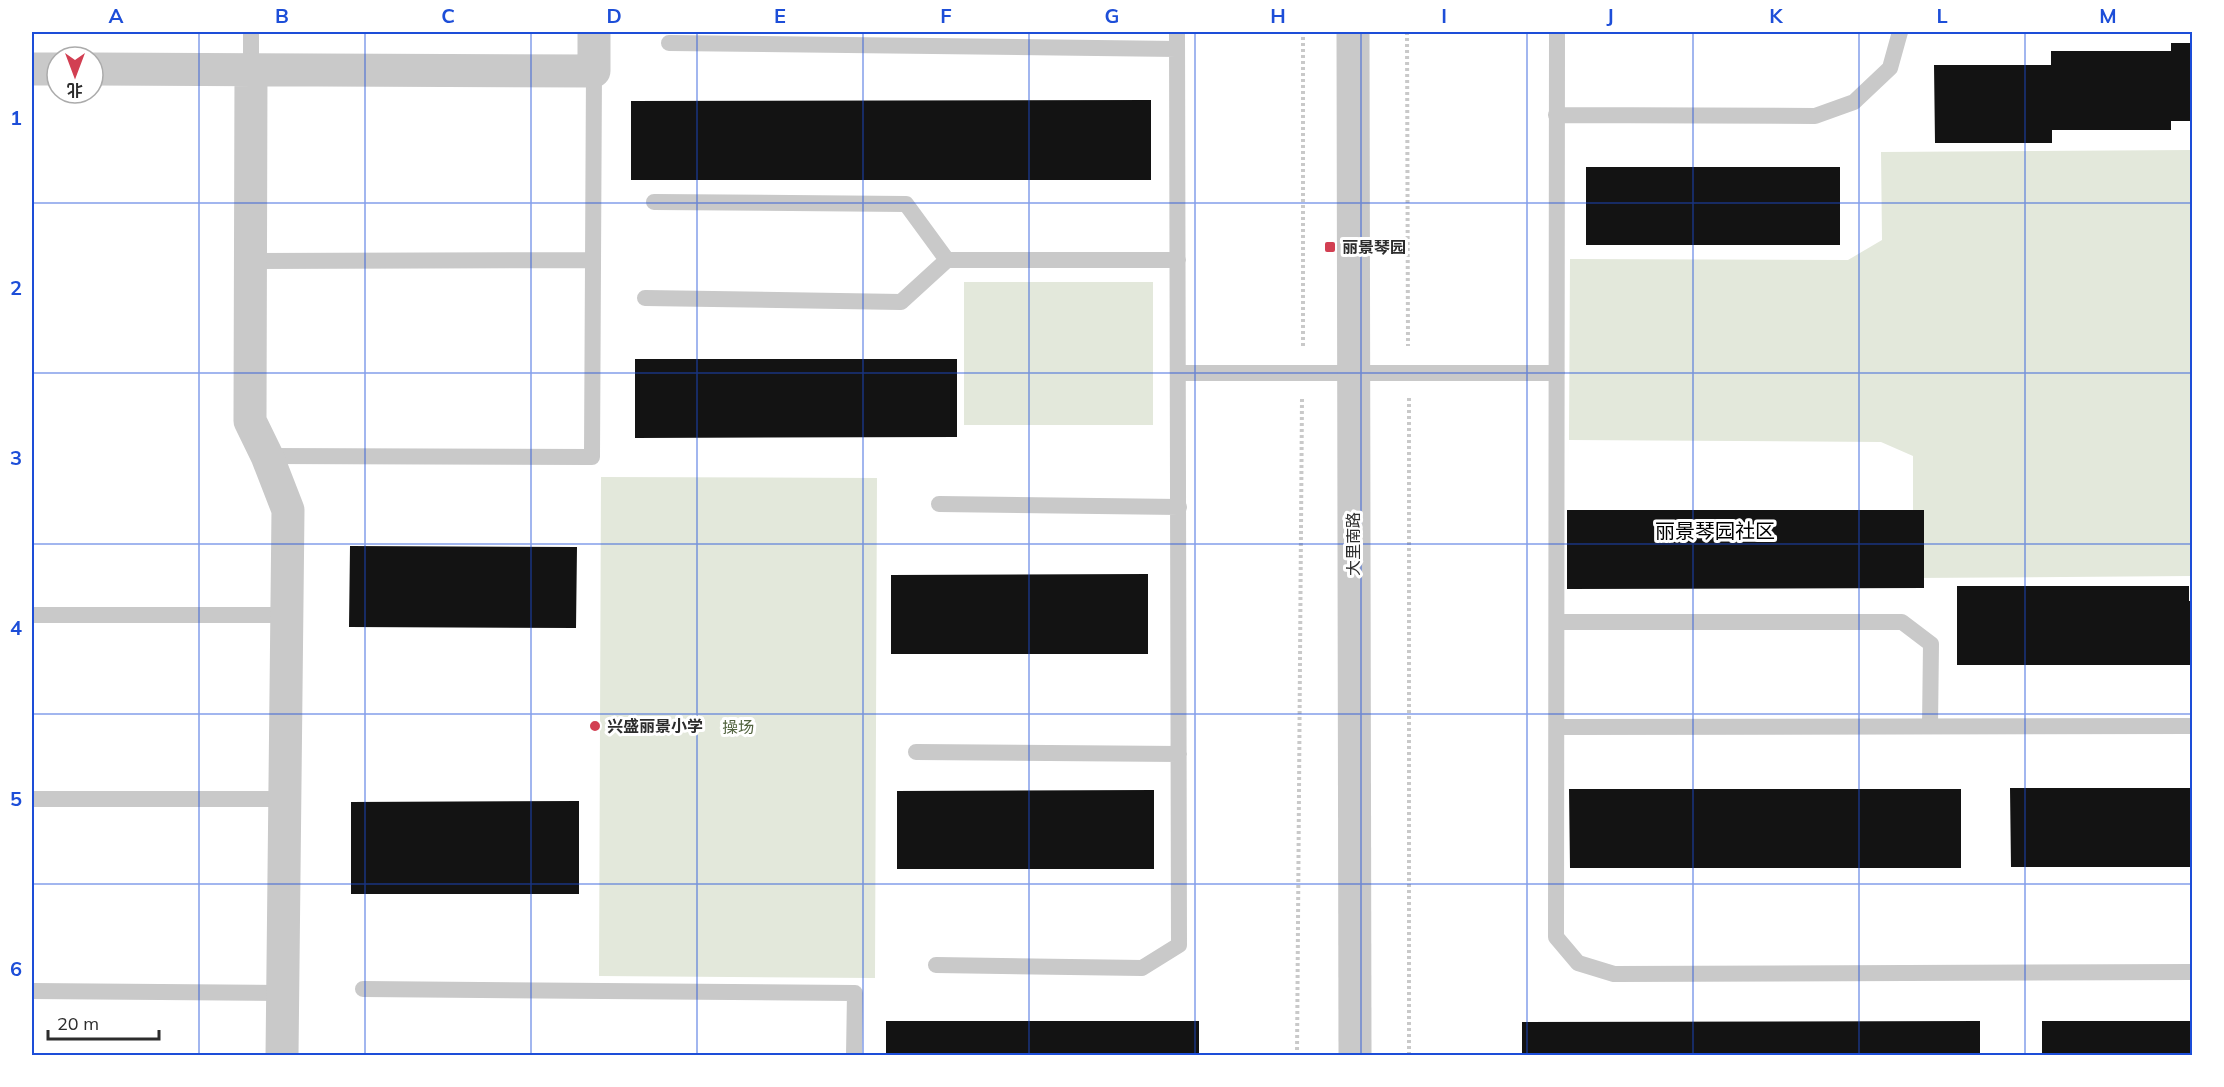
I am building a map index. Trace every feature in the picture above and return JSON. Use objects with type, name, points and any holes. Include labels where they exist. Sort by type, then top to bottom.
[{"type":"street","points":[[105,69],[594,71],[594,32]]},
{"type":"street","name":"大里南路","points":[[1353,32],[1355,1056]]},
{"type":"street","points":[[251,70],[250,421],[267,456],[288,510],[282,1056]]},
{"type":"lane","points":[[251,32],[251,70]]},
{"type":"lane","points":[[936,965],[1142,968],[1179,945],[1177,32]]},
{"type":"lane","points":[[1557,32],[1556,937],[1578,963],[1614,974],[2193,972]]},
{"type":"lane","points":[[1556,115],[1815,116],[1854,102],[1890,68],[1900,32]]},
{"type":"lane","points":[[669,43],[1177,49]]},
{"type":"lane","points":[[267,456],[592,458],[594,71]]},
{"type":"lane","points":[[654,202],[906,204],[947,260]]},
{"type":"lane","points":[[251,261],[593,260]]},
{"type":"lane","points":[[645,298],[901,302],[947,260],[1178,260]]},
{"type":"lane","points":[[1179,373],[1557,373]]},
{"type":"lane","points":[[939,504],[1179,507]]},
{"type":"lane","points":[[32,615],[287,615]]},
{"type":"lane","points":[[1558,622],[1902,622],[1930,644],[1930,726]]},
{"type":"lane","points":[[1558,727],[2193,726]]},
{"type":"lane","points":[[916,752],[1179,754]]},
{"type":"lane","points":[[32,799],[284,799]]},
{"type":"lane","points":[[363,989],[855,993],[854,1056]]},
{"type":"lane","points":[[32,991],[283,993]]},
{"type":"path","points":[[1297,1056],[1303,374],[1303,32]]},
{"type":"path","points":[[1407,32],[1409,1056]]},
{"type":"green space","points":[[2192,150],[2192,576],[1913,578],[1913,456],[1881,442],[1569,440],[1570,259],[1848,260],[1882,240],[1881,152]]},
{"type":"green space","points":[[964,282],[1153,282],[1153,425],[964,425]]},
{"type":"green space","name":"操场","points":[[601,477],[877,478],[875,978],[599,976]]},
{"type":"building","points":[[2171,43],[2192,43],[2192,121],[2171,121],[2171,130],[2052,130],[2052,143],[1935,143],[1934,65],[2051,65],[2051,51],[2171,51]]},
{"type":"building","points":[[1151,100],[1151,180],[631,180],[631,101]]},
{"type":"building","points":[[1586,167],[1840,167],[1840,245],[1586,245]]},
{"type":"building","points":[[635,359],[957,359],[957,437],[635,438]]},
{"type":"building","points":[[1567,510],[1924,510],[1924,588],[1567,589]]},
{"type":"building","points":[[350,546],[577,547],[576,628],[349,627]]},
{"type":"building","points":[[1148,574],[1148,654],[891,654],[891,575]]},
{"type":"building","points":[[1957,586],[2189,586],[2189,601],[2192,601],[2192,680],[2190,680],[2190,665],[1957,665]]},
{"type":"building","points":[[2010,788],[2192,788],[2192,867],[2011,867]]},
{"type":"building","points":[[1569,789],[1961,789],[1961,868],[1570,868]]},
{"type":"building","points":[[1154,790],[1154,869],[897,869],[897,791]]},
{"type":"building","points":[[579,801],[579,894],[351,894],[351,802]]},
{"type":"building","points":[[886,1021],[1199,1021],[1199,1056],[886,1056]]},
{"type":"building","points":[[1980,1021],[1980,1056],[1522,1056],[1522,1022]]},
{"type":"building","points":[[2042,1021],[2192,1021],[2192,1056],[2042,1056]]},
{"type":"place","name":"丽景琴园","points":[[1330,247]]},
{"type":"place","name":"兴盛丽景小学","points":[[595,726]]},
{"type":"district","name":"丽景琴园社区","points":[[1715,531]]}]
